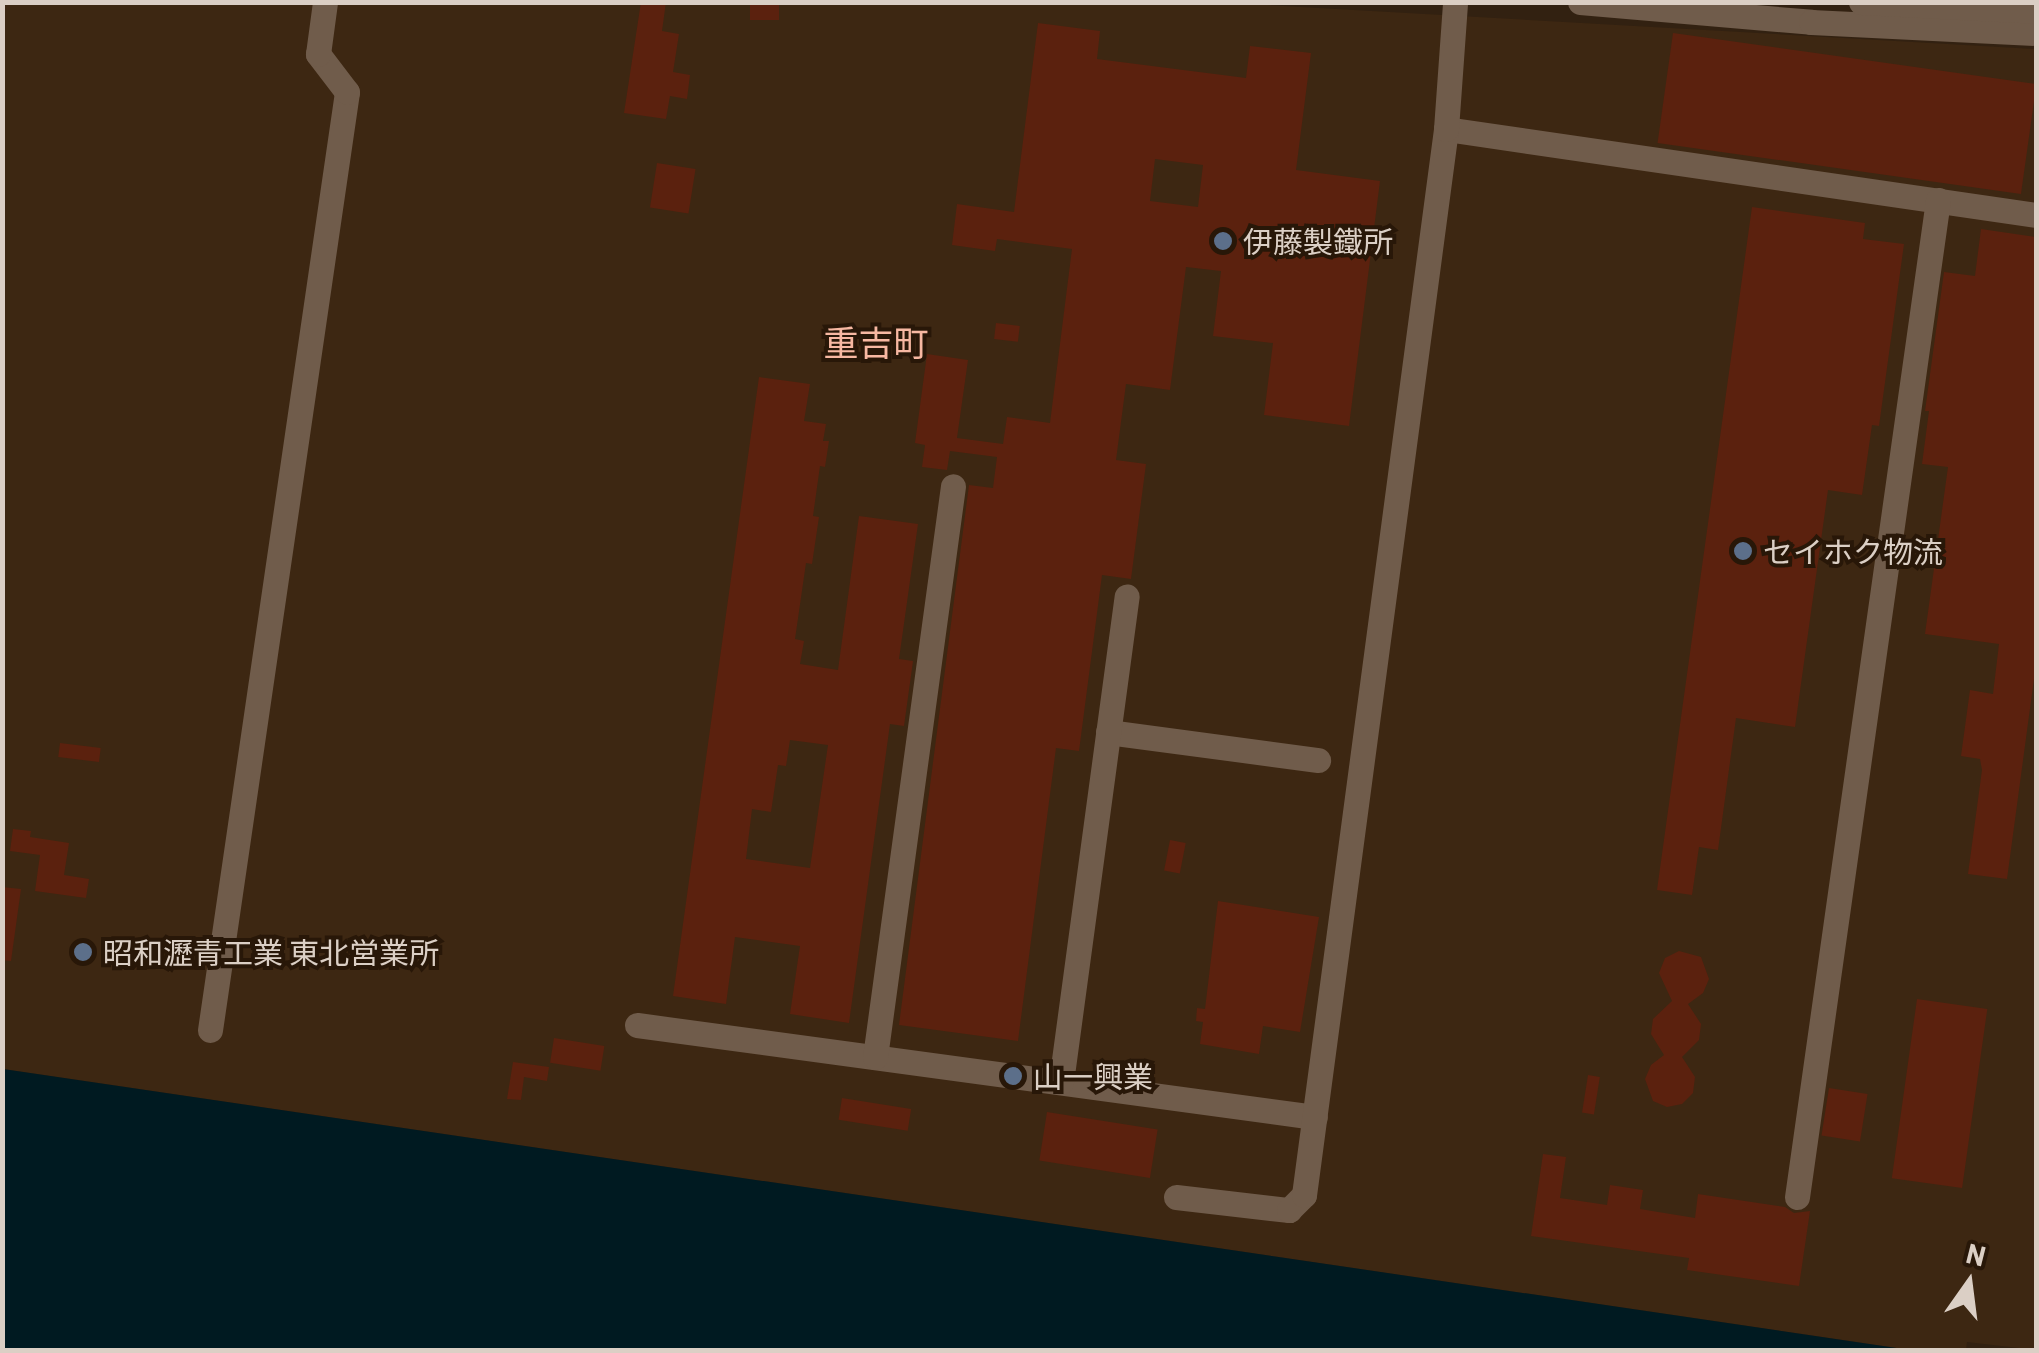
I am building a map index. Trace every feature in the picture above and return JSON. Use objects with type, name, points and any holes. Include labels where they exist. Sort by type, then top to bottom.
[{"type":"street","points":[[210,1030],[346,92],[318,54],[325,2]]},
{"type":"street","points":[[1176,1197],[1290,1210],[1304,1195],[1446,129],[1455,2]]},
{"type":"street","points":[[1580,2],[1829,23],[2036,33]]},
{"type":"street","points":[[1861,2],[2036,10]]},
{"type":"street","points":[[1446,129],[2036,214]]},
{"type":"street","points":[[1796,1197],[1938,200]]},
{"type":"street","points":[[875,1057],[953,486]]},
{"type":"street","points":[[1061,1082],[1127,596]]},
{"type":"street","points":[[1108,732],[1318,760]]},
{"type":"street","points":[[637,1025],[1314,1117]]},
{"type":"shaded area","points":[[1215,2],[2036,49],[2036,1350],[1967,1342],[1966,1350],[1910,1350],[3,1069],[3,3]]},
{"type":"water","points":[[3,1069],[1910,1350],[3,1350]]},
{"type":"building","points":[[641,2],[666,2],[662,31],[679,34],[673,72],[690,75],[687,99],[670,96],[666,119],[624,113]]},
{"type":"building","points":[[750,2],[779,2],[779,20],[750,20]]},
{"type":"building","points":[[1038,23],[1100,31],[1097,59],[1246,78],[1250,46],[1311,53],[1296,170],[1380,181],[1349,426],[1264,415],[1273,343],[1213,336],[1221,271],[1186,267],[1170,390],[1126,384],[1116,460],[1146,464],[1131,579],[1102,575],[1079,751],[1056,748],[1018,1041],[899,1025],[969,485],[993,488],[997,457],[950,451],[947,470],[922,467],[925,445],[915,443],[927,354],[968,360],[957,438],[1003,444],[1007,417],[1050,423],[1072,249],[997,239],[995,251],[952,245],[957,204],[1014,212]],"holes":[[[1155,159],[1203,165],[1198,207],[1150,201]]]},
{"type":"building","points":[[1673,33],[2036,84],[2021,194],[1658,143]]},
{"type":"building","points":[[657,163],[696,169],[688,214],[650,207]]},
{"type":"building","points":[[1752,207],[1865,223],[1863,239],[1904,244],[1879,426],[1872,425],[1862,495],[1828,490],[1795,727],[1736,718],[1718,850],[1699,847],[1692,895],[1657,890]]},
{"type":"building","points":[[1981,229],[2036,237],[2036,664],[2007,879],[1968,874],[1982,770],[1980,759],[1961,756],[1970,690],[1993,694],[1999,644],[1925,634],[1948,467],[1922,464],[1929,411],[1925,411],[1944,272],[1975,276]]},
{"type":"building","points":[[996,323],[1020,326],[1018,342],[994,339]]},
{"type":"building","points":[[759,377],[810,384],[804,421],[826,424],[823,441],[829,441],[825,467],[820,466],[813,516],[819,517],[812,564],[806,563],[795,639],[804,641],[800,664],[838,670],[859,516],[918,524],[899,659],[913,661],[904,726],[890,724],[849,1023],[790,1014],[800,946],[735,937],[726,1004],[673,996]],"holes":[[[790,740],[828,745],[810,868],[746,859],[752,809],[771,812],[778,765],[786,766]]]},
{"type":"building","points":[[60,743],[101,748],[99,762],[58,757]]},
{"type":"building","points":[[13,829],[31,831],[30,837],[69,843],[64,875],[89,879],[86,898],[35,891],[40,855],[10,851]]},
{"type":"building","points":[[1170,840],[1186,843],[1180,873],[1164,870]]},
{"type":"building","points":[[2,887],[21,889],[11,961],[2,960]]},
{"type":"building","points":[[1218,901],[1319,917],[1300,1032],[1263,1026],[1259,1054],[1200,1044],[1203,1022],[1196,1021],[1197,1008],[1205,1009]]},
{"type":"building","points":[[1679,951],[1701,957],[1709,979],[1703,993],[1688,1004],[1701,1024],[1699,1040],[1682,1057],[1695,1077],[1693,1093],[1682,1104],[1667,1107],[1653,1101],[1645,1079],[1651,1065],[1664,1055],[1651,1034],[1653,1019],[1672,1001],[1659,973],[1665,958]]},
{"type":"building","points":[[1917,999],[1987,1009],[1962,1188],[1892,1178]]},
{"type":"building","points":[[554,1038],[604,1046],[600,1071],[550,1063]]},
{"type":"building","points":[[513,1062],[549,1067],[547,1081],[524,1077],[521,1100],[507,1099]]},
{"type":"building","points":[[1588,1075],[1600,1077],[1594,1114],[1582,1113]]},
{"type":"building","points":[[1829,1088],[1868,1094],[1860,1142],[1821,1135]]},
{"type":"building","points":[[842,1098],[911,1109],[908,1131],[839,1120]]},
{"type":"building","points":[[1047,1112],[1158,1130],[1150,1178],[1039,1160]]},
{"type":"building","points":[[1543,1154],[1566,1157],[1560,1198],[1607,1205],[1610,1185],[1643,1190],[1640,1209],[1695,1218],[1698,1194],[1785,1207],[1794,1213],[1810,1211],[1799,1286],[1687,1270],[1689,1258],[1531,1236]]},
{"type":"place","name":"伊藤製鐵所","points":[[1223,241]]},
{"type":"place","name":"セイホク物流","points":[[1743,551]]},
{"type":"place","name":"昭和瀝青工業 東北営業所","points":[[83,952]]},
{"type":"place","name":"山一興業","points":[[1013,1076]]},
{"type":"district","name":"重吉町","points":[[876,342]]}]
